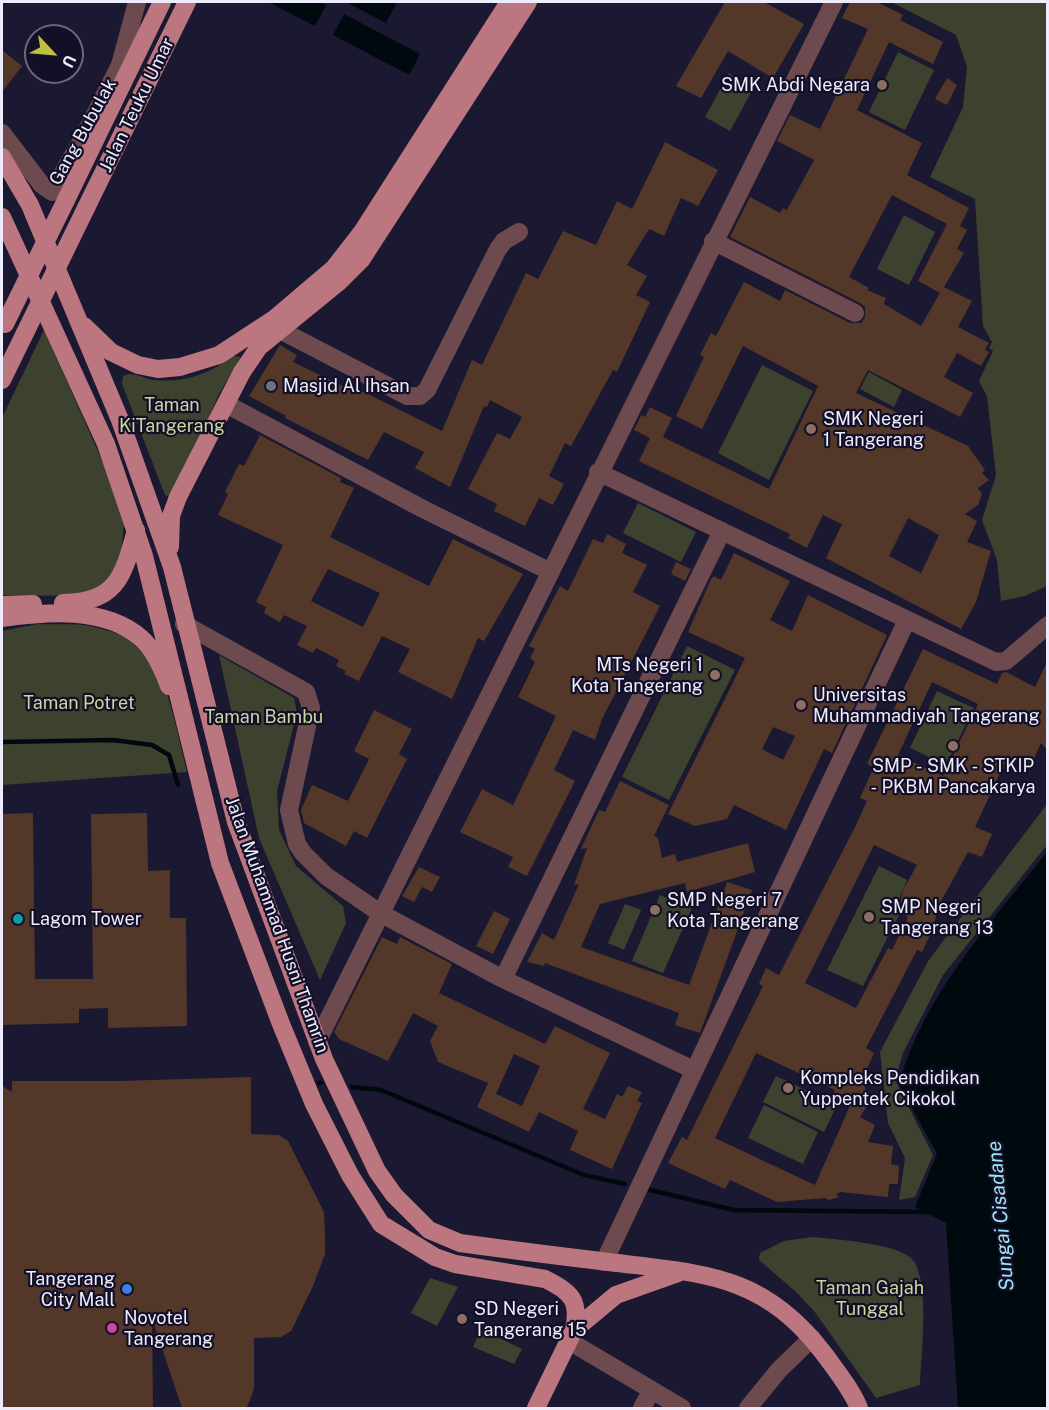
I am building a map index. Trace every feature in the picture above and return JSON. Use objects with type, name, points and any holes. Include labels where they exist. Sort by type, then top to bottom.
[{"type":"main road","points":[[143,39],[152,2]]},
{"type":"main road","name":"Jalan Teuku Umar","points":[[3,327],[162,2]]},
{"type":"main road","name":"Jalan Teuku Umar","points":[[2,380],[187,2]]},
{"type":"main road","points":[[78,320],[111,352],[138,365],[158,369],[180,367],[219,355],[274,319],[334,268],[362,232],[509,2]]},
{"type":"main road","points":[[172,567],[169,532],[171,516],[198,455],[242,372],[259,347],[340,281],[361,260],[528,2]]},
{"type":"main road","name":"Jalan Muhammad Husni Thamrin","points":[[2,157],[30,205],[120,420],[172,567],[184,624],[239,830],[317,1042],[377,1171],[394,1196],[429,1230],[460,1243],[682,1271],[721,1279],[759,1294],[783,1309],[812,1338],[852,1392],[859,1408]]},
{"type":"main road","name":"Jalan Muhammad Husni Thamrin","points":[[2,217],[106,444],[136,530],[190,734],[213,838],[250,946],[305,1084],[369,1209],[381,1224],[435,1257],[456,1264],[545,1279],[558,1285],[573,1297],[577,1308],[572,1336]]},
{"type":"main road","points":[[2,605],[86,603],[99,598],[119,578],[136,530]]},
{"type":"main road","points":[[2,618],[73,614],[115,623],[130,630],[148,646],[190,734]]},
{"type":"main road","points":[[213,838],[228,829],[239,830]]},
{"type":"main road","points":[[536,1408],[572,1336],[616,1295],[682,1271]]},
{"type":"street","name":"Gang Bubulak","points":[[2,133],[42,185],[52,192],[83,138],[120,65],[137,2]]},
{"type":"street","points":[[317,1042],[598,472],[834,2]]},
{"type":"street","points":[[280,330],[407,396],[420,396],[427,390],[498,249],[504,240],[519,232]]},
{"type":"street","points":[[713,241],[855,313]]},
{"type":"street","points":[[226,404],[423,509],[549,571]]},
{"type":"street","points":[[598,472],[1002,663],[1047,625]]},
{"type":"street","points":[[503,979],[722,531]]},
{"type":"street","points":[[604,1262],[907,620]]},
{"type":"street","points":[[184,624],[306,692],[311,708],[289,810],[297,844],[326,876],[380,913],[503,979],[694,1070]]},
{"type":"street","points":[[572,1336],[651,1391],[682,1408]]},
{"type":"street","points":[[748,1408],[779,1370],[812,1338]]},
{"type":"street","points":[[642,1408],[651,1391]]},
{"type":"green space","points":[[891,2],[1047,2],[1047,586],[1025,596],[1001,601],[997,560],[982,520],[996,475],[987,396],[979,381],[993,351],[989,348],[992,342],[983,326],[975,199],[930,177],[963,107],[967,67],[956,35]]},
{"type":"green space","points":[[898,52],[934,70],[905,130],[869,112]]},
{"type":"green space","points":[[729,73],[754,87],[730,131],[705,117]]},
{"type":"green space","points":[[904,215],[935,232],[909,285],[877,269]]},
{"type":"green space","points":[[44,330],[125,512],[121,556],[114,576],[104,586],[81,596],[2,595],[2,418]]},
{"type":"green space","name":"Taman KiTangerang","points":[[233,356],[241,357],[219,394],[176,492],[172,498],[165,495],[122,384],[123,376],[131,374],[165,381],[176,380],[196,376],[215,368]]},
{"type":"green space","points":[[762,365],[813,391],[769,480],[718,453]]},
{"type":"green space","points":[[869,372],[902,390],[894,407],[860,389]]},
{"type":"green space","points":[[638,503],[696,532],[681,562],[623,533]]},
{"type":"green space","name":"Taman Potret","points":[[38,624],[90,626],[126,637],[139,645],[152,661],[166,690],[187,772],[2,785],[2,631]]},
{"type":"green space","points":[[687,646],[735,670],[669,800],[622,777]]},
{"type":"green space","name":"Taman Bambu","points":[[219,655],[294,698],[297,713],[277,791],[279,830],[296,866],[343,906],[346,923],[320,980],[259,838]]},
{"type":"green space","points":[[937,691],[974,708],[946,765],[910,748]]},
{"type":"green space","points":[[1047,804],[1047,845],[943,975],[903,1053],[895,1080],[933,1155],[915,1197],[899,1200],[905,1158],[888,1123],[880,1052],[928,961]]},
{"type":"green space","points":[[879,866],[907,880],[894,912],[899,915],[863,986],[827,970]]},
{"type":"green space","points":[[660,895],[692,908],[663,973],[632,961]]},
{"type":"green space","points":[[625,904],[641,910],[624,950],[608,943]]},
{"type":"green space","points":[[776,1076],[837,1105],[824,1132],[763,1102]]},
{"type":"green space","points":[[764,1105],[818,1132],[803,1164],[748,1138]]},
{"type":"green space","name":"Taman Gajah Tunggal","points":[[813,1237],[893,1249],[911,1258],[917,1268],[923,1299],[920,1385],[876,1398],[814,1311],[759,1260],[760,1253],[784,1241]]},
{"type":"green space","points":[[430,1278],[458,1287],[437,1326],[411,1313]]},
{"type":"green space","points":[[481,1329],[522,1349],[514,1364],[473,1347]]},
{"type":"water","points":[[268,2],[319,2],[326,5],[315,26]]},
{"type":"water","points":[[346,2],[397,2],[386,23]]},
{"type":"water","points":[[344,14],[420,54],[409,75],[333,35]]},
{"type":"water","name":"Sungai Cisadane","points":[[1047,852],[1047,1408],[958,1408],[946,1223],[915,1207],[937,1154],[899,1084],[910,1051],[942,990],[982,933]]},
{"type":"building","points":[[725,2],[764,2],[804,24],[773,78],[728,51],[701,98],[676,86]]},
{"type":"building","name":"SMK Negeri 1 Tangerang","points":[[850,2],[877,2],[903,15],[900,20],[943,42],[933,64],[889,42],[857,110],[922,143],[907,175],[969,208],[960,226],[967,230],[957,249],[964,253],[944,287],[972,301],[958,327],[989,343],[985,350],[989,352],[981,366],[957,353],[944,377],[973,393],[960,417],[868,370],[856,393],[968,446],[985,470],[982,473],[989,480],[978,488],[982,494],[978,505],[965,514],[977,521],[967,542],[991,551],[976,602],[961,629],[826,558],[842,524],[823,515],[807,548],[788,538],[790,534],[639,461],[650,438],[634,430],[641,415],[645,417],[650,407],[672,418],[663,437],[769,489],[818,386],[743,346],[702,429],[676,416],[704,357],[700,355],[711,333],[716,336],[744,282],[780,301],[785,290],[850,323],[861,323],[865,318],[865,307],[860,303],[730,237],[750,197],[780,213],[783,208],[787,210],[814,160],[777,141],[790,115],[820,129],[868,29],[842,18]],"holes":[[[892,195],[947,224],[918,281],[940,293],[921,326],[884,304],[886,298],[867,290],[869,288],[849,277]],[[908,518],[939,535],[921,573],[889,556]]]},
{"type":"building","points":[[2,50],[22,66],[2,92]]},
{"type":"building","points":[[947,78],[957,85],[947,105],[935,99]]},
{"type":"building","points":[[665,142],[718,170],[698,206],[681,198],[664,236],[649,229],[627,265],[647,276],[636,295],[650,302],[617,372],[613,370],[571,446],[565,443],[549,476],[564,484],[553,505],[539,498],[525,526],[494,511],[497,504],[468,489],[497,433],[510,439],[522,417],[490,400],[487,407],[484,406],[450,487],[415,468],[424,452],[384,432],[368,460],[285,418],[286,416],[249,396],[280,345],[297,355],[293,362],[351,390],[362,391],[442,431],[472,360],[482,365],[526,273],[538,279],[563,231],[596,245],[617,201],[632,209]]},
{"type":"building","points":[[260,435],[341,478],[340,482],[354,488],[330,537],[429,586],[453,539],[523,574],[484,641],[478,638],[452,699],[398,672],[410,649],[382,636],[359,681],[344,674],[346,671],[336,666],[339,660],[316,648],[313,653],[297,645],[307,626],[284,615],[280,622],[264,613],[266,607],[256,602],[283,545],[218,515],[228,494],[225,492],[239,464],[244,466]],"holes":[[[328,569],[380,593],[363,627],[311,601]]]},
{"type":"building","points":[[607,534],[626,544],[622,553],[647,565],[633,592],[660,606],[602,719],[595,740],[573,730],[554,770],[575,781],[527,876],[508,867],[513,857],[460,832],[482,789],[513,805],[556,716],[518,697],[535,662],[530,658],[535,649],[529,646],[560,586],[568,591],[593,539],[603,543]]},
{"type":"building","points":[[734,553],[790,581],[770,620],[792,631],[808,595],[887,635],[832,753],[824,749],[786,830],[734,805],[727,819],[695,826],[668,814],[745,658],[688,632],[711,579],[714,576],[721,580]],"holes":[[[773,727],[795,736],[783,760],[762,749]]]},
{"type":"building","points":[[676,562],[691,569],[685,581],[671,574]]},
{"type":"building","points":[[923,649],[997,684],[1002,673],[1006,672],[1035,687],[1047,662],[1047,750],[1041,743],[1030,767],[1008,756],[975,827],[992,834],[982,857],[968,852],[939,905],[932,931],[922,952],[917,950],[866,1048],[874,1053],[864,1076],[867,1106],[860,1117],[875,1125],[868,1142],[893,1146],[891,1164],[899,1166],[898,1184],[889,1184],[888,1197],[840,1192],[836,1195],[839,1197],[829,1200],[825,1198],[777,1202],[730,1180],[725,1189],[668,1163],[682,1137],[687,1140],[763,986],[759,984],[766,968],[779,975],[856,825],[867,801],[860,798],[874,767],[867,764]],"holes":[[[932,682],[978,704],[943,776],[898,755]],[[874,845],[917,865],[903,890],[898,912],[908,917],[892,950],[888,948],[856,1008],[805,983]],[[756,1053],[835,1090],[830,1100],[849,1108],[815,1185],[715,1138]]]},
{"type":"building","points":[[374,710],[412,729],[399,754],[407,759],[367,838],[354,831],[346,846],[304,823],[301,810],[312,785],[348,801],[369,759],[354,751]]},
{"type":"building","points":[[620,781],[669,805],[654,836],[658,838],[662,858],[675,854],[677,862],[748,843],[755,872],[687,892],[685,883],[600,904],[581,947],[689,985],[727,882],[752,890],[700,1033],[675,1025],[679,1013],[545,963],[544,966],[527,962],[542,933],[554,940],[579,884],[574,885],[587,848],[581,849],[599,810],[605,812]]},
{"type":"building","points":[[33,813],[35,979],[93,979],[91,814],[147,813],[148,871],[170,870],[170,918],[186,918],[187,1026],[108,1028],[108,1008],[79,1009],[79,1023],[2,1025],[2,814]]},
{"type":"building","points":[[419,867],[440,877],[432,892],[422,887],[414,902],[402,896]]},
{"type":"building","points":[[494,911],[510,919],[493,954],[476,946]]},
{"type":"building","points":[[382,937],[397,944],[400,937],[452,964],[439,993],[545,1044],[555,1026],[610,1053],[583,1109],[605,1119],[617,1094],[622,1097],[628,1086],[642,1092],[637,1101],[642,1103],[612,1169],[570,1150],[578,1131],[539,1112],[529,1132],[477,1107],[488,1083],[438,1062],[430,1041],[438,1026],[413,1013],[388,1061],[339,1039],[334,1032]],"holes":[[[514,1054],[540,1066],[522,1106],[496,1094]]]},
{"type":"building","name":"Tangerang City Mall","points":[[251,1077],[251,1134],[279,1135],[288,1141],[324,1212],[325,1254],[313,1286],[291,1331],[281,1337],[254,1338],[254,1389],[248,1405],[245,1408],[182,1408],[152,1318],[153,1408],[2,1408],[2,1086],[12,1092],[12,1081],[120,1081]]},
{"type":"waterway","points":[[2,742],[113,740],[152,745],[169,755],[178,785]]},
{"type":"waterway","points":[[352,1087],[381,1090],[584,1175],[625,1184]]},
{"type":"waterway","points":[[650,1190],[734,1210],[930,1212]]},
{"type":"place","name":"SMK Abdi Negara","points":[[882,85]]},
{"type":"place","name":"Masjid Al Ihsan","points":[[271,386]]},
{"type":"place","name":"SMK Negeri 1 Tangerang","points":[[811,429]]},
{"type":"place","name":"MTs Negeri 1 Kota Tangerang","points":[[715,675]]},
{"type":"place","name":"Universitas Muhammadiyah Tangerang","points":[[801,705]]},
{"type":"place","name":"SMP - SMK - STKIP - PKBM Pancakarya","points":[[953,746]]},
{"type":"place","name":"SMP Negeri 7 Kota Tangerang","points":[[655,910]]},
{"type":"place","name":"SMP Negeri Tangerang 13","points":[[869,917]]},
{"type":"place","name":"Lagom Tower","points":[[18,919]]},
{"type":"place","name":"Kompleks Pendidikan Yuppentek Cikokol","points":[[788,1088]]},
{"type":"place","name":"Tangerang City Mall","points":[[127,1289]]},
{"type":"place","name":"SD Negeri Tangerang 15","points":[[462,1319]]},
{"type":"place","name":"Novotel Tangerang","points":[[112,1328]]}]
